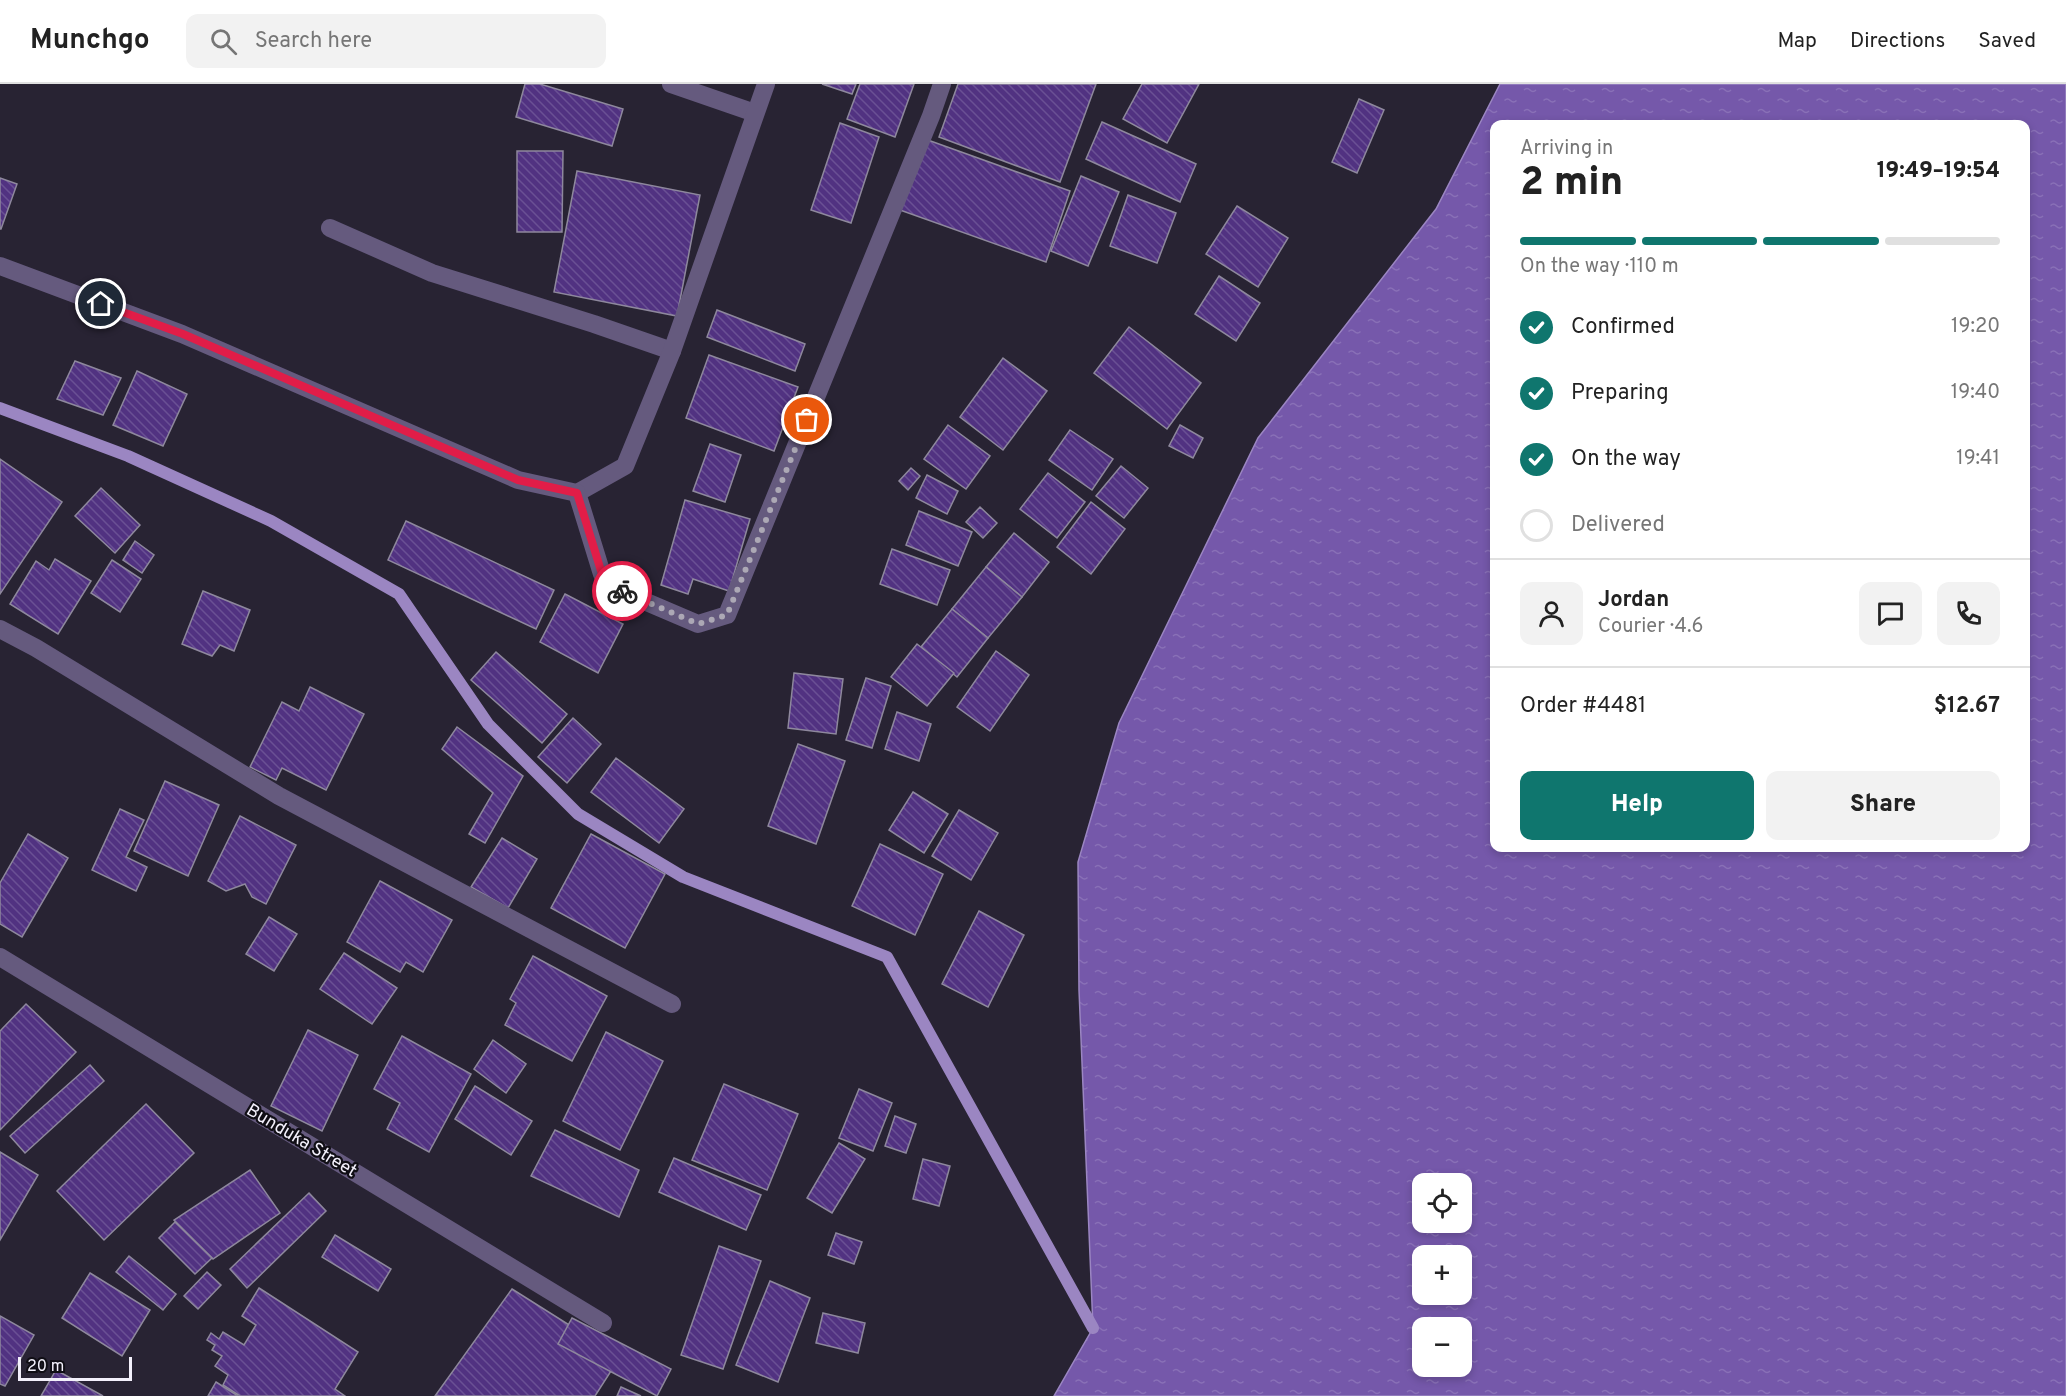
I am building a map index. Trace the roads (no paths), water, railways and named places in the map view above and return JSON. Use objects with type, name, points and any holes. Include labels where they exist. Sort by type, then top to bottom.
[{"type":"street","points":[[671,84],[755,113]]},
{"type":"street","points":[[0,266],[183,334],[518,480],[577,493],[625,466],[672,351],[766,84]]},
{"type":"street","points":[[577,493],[602,574],[623,592],[698,624],[727,615],[932,116],[942,84]]},
{"type":"street","points":[[330,228],[432,273],[672,351]]},
{"type":"street","points":[[0,629],[36,648],[279,796],[672,1004]]},
{"type":"street","name":"Bunduka Street","points":[[0,957],[603,1323]]},
{"type":"water","points":[[1500,84],[2066,84],[2066,1396],[1054,1396],[1093,1328],[1079,990],[1078,862],[1119,723],[1258,438],[1436,209]]},
{"type":"waterway","points":[[0,408],[128,456],[271,521],[399,594],[488,724],[578,814],[683,877],[887,957],[1093,1328]]}]
